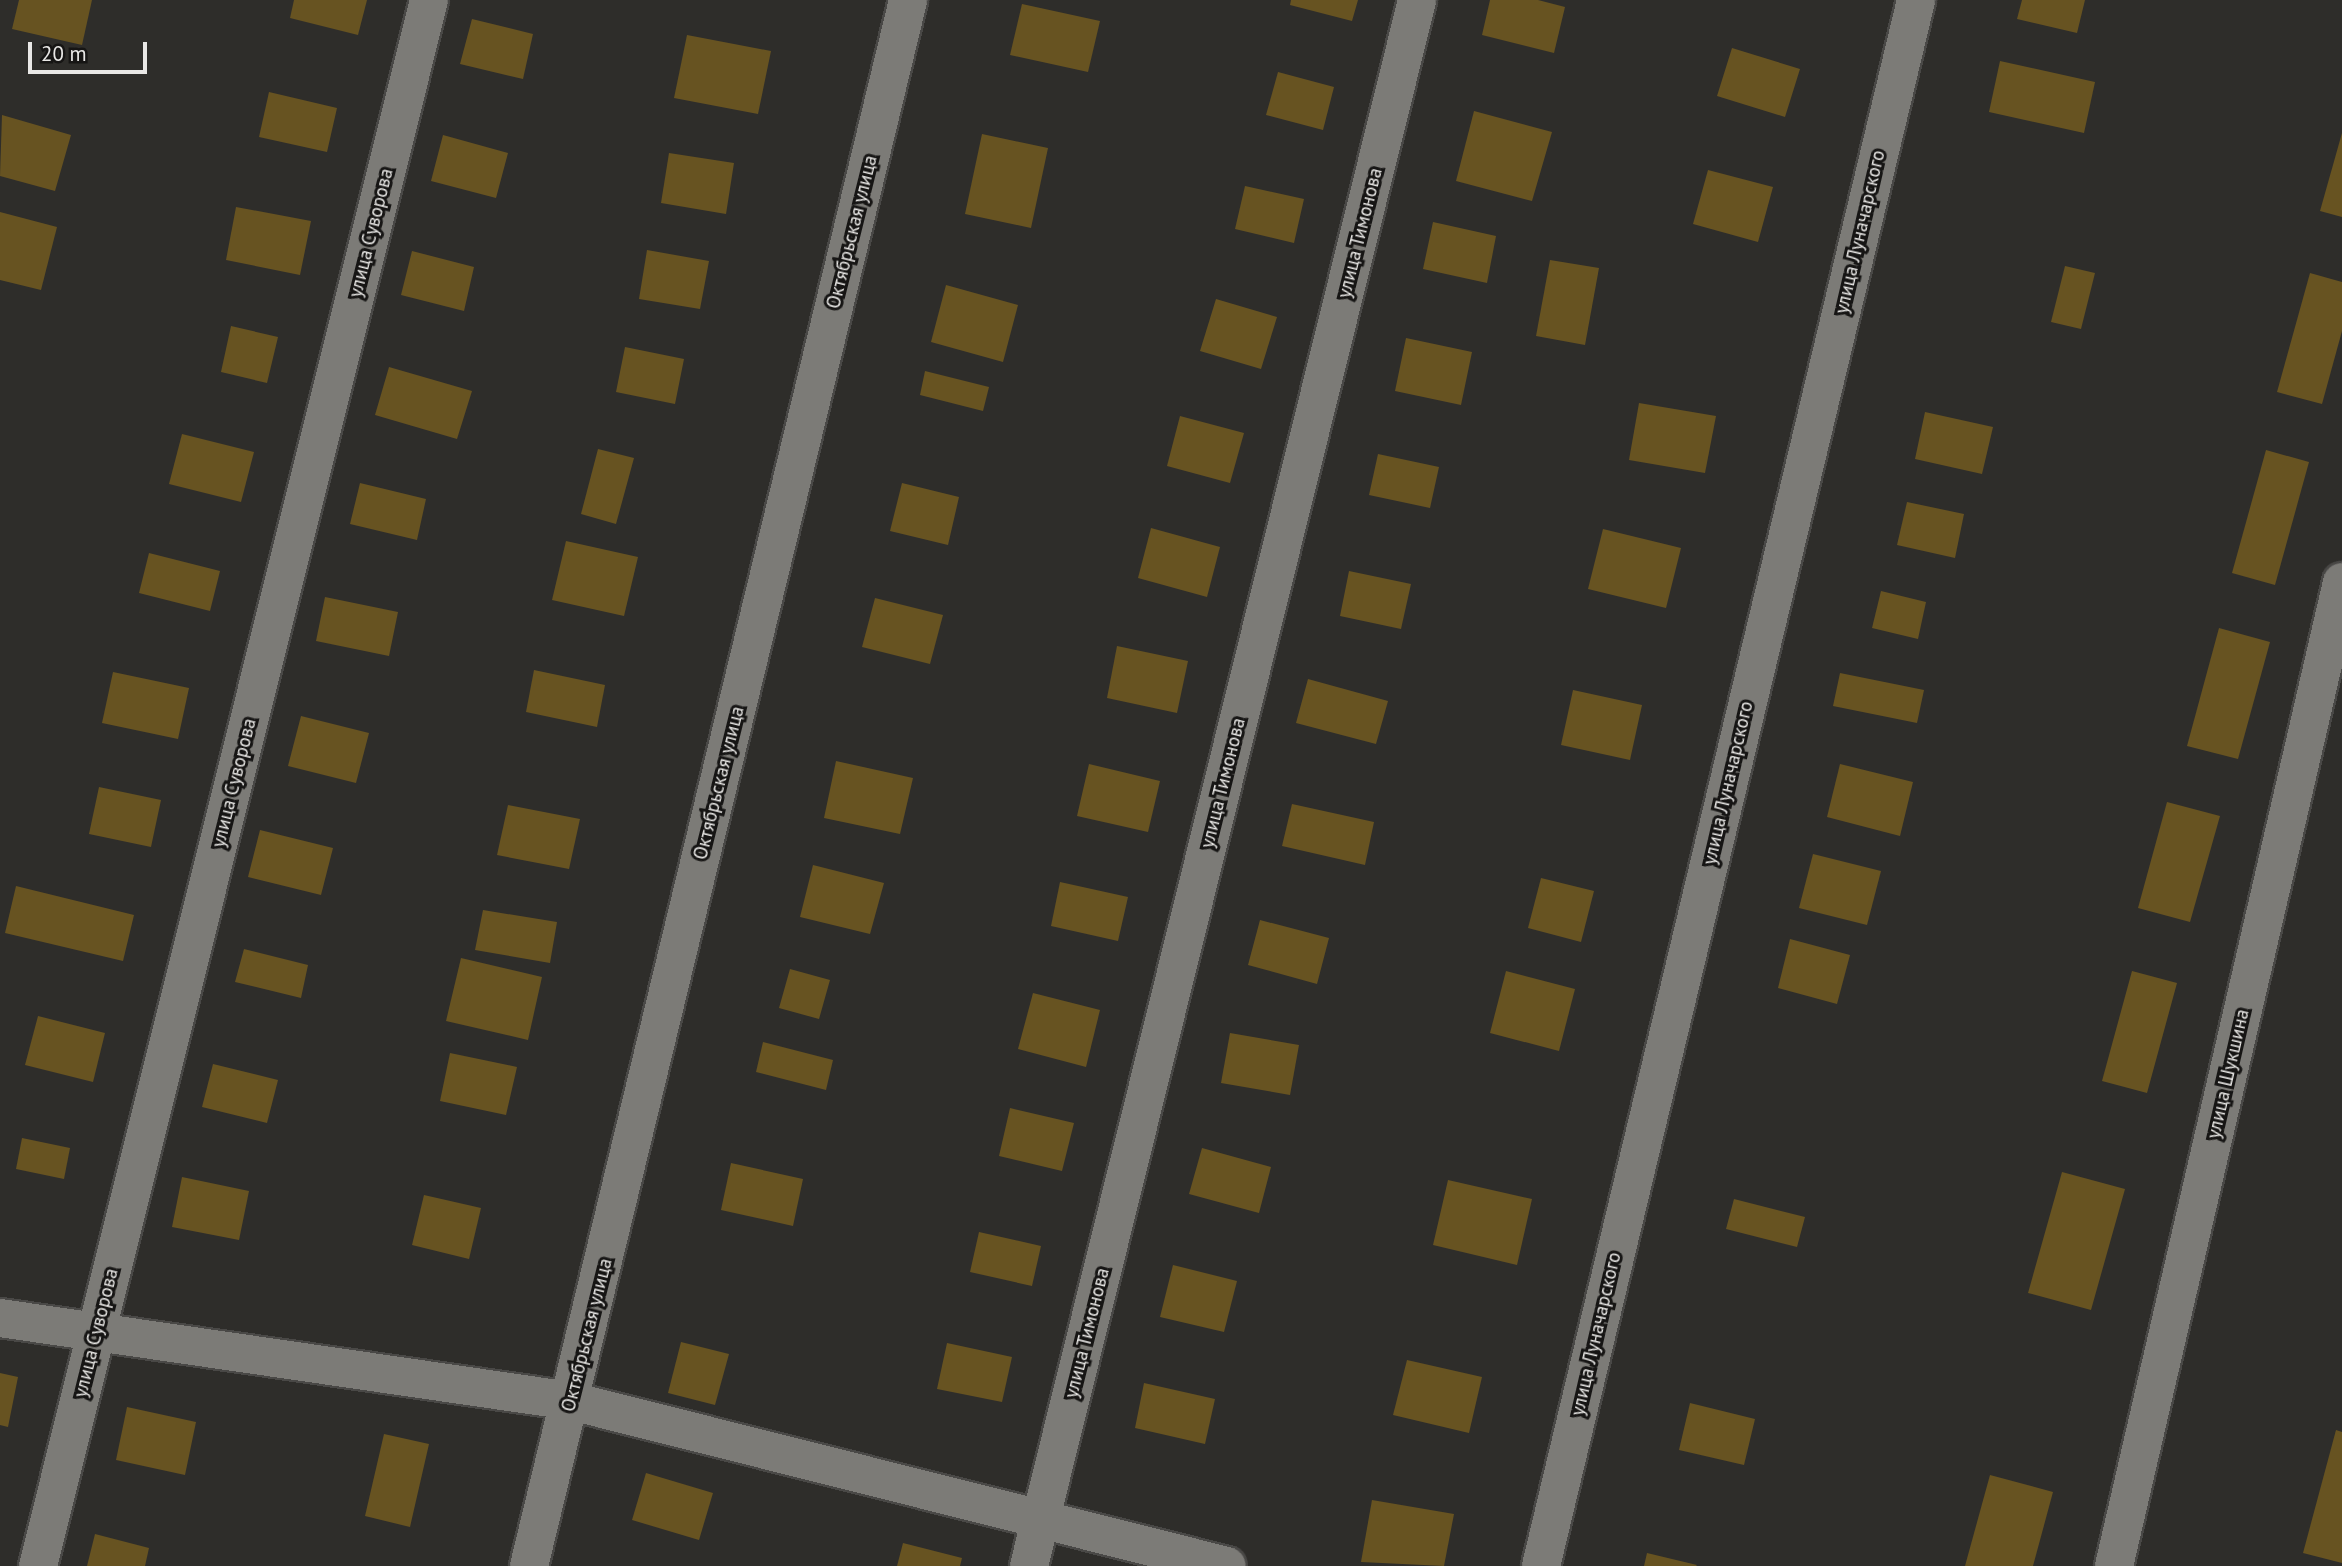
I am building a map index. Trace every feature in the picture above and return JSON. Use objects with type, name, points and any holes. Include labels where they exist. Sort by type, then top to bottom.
[{"type":"street","name":"улица Суворова","points":[[38,1566],[429,0]]},
{"type":"street","name":"Октябрьская улица","points":[[529,1566],[908,0]]},
{"type":"street","name":"улица Тимонова","points":[[1029,1566],[1417,0]]},
{"type":"street","name":"улица Луначарского","points":[[1541,1566],[1916,0]]},
{"type":"street","name":"улица Шукшина","points":[[2113,1566],[2342,582]]},
{"type":"street","points":[[0,1318],[96,1335],[571,1401],[1227,1566]]},
{"type":"building","points":[[19,0],[92,0],[82,45],[12,29]]},
{"type":"building","points":[[294,0],[367,0],[358,35],[290,18]]},
{"type":"building","points":[[1291,0],[1358,0],[1352,21],[1290,5]]},
{"type":"building","points":[[1490,0],[1538,0],[1565,7],[1554,53],[1482,35]]},
{"type":"building","points":[[2022,0],[2085,0],[2077,33],[2017,19]]},
{"type":"building","points":[[1022,4],[1100,21],[1088,72],[1010,55]]},
{"type":"building","points":[[472,19],[533,34],[523,79],[460,64]]},
{"type":"building","points":[[687,35],[771,51],[758,114],[674,98]]},
{"type":"building","points":[[1732,48],[1800,69],[1785,117],[1717,96]]},
{"type":"building","points":[[2000,61],[2095,82],[2084,133],[1989,112]]},
{"type":"building","points":[[1278,72],[1334,87],[1323,130],[1266,115]]},
{"type":"building","points":[[269,92],[337,108],[327,152],[259,137]]},
{"type":"building","points":[[1474,111],[1552,132],[1532,201],[1456,181]]},
{"type":"building","points":[[2,115],[71,135],[55,191],[0,176]]},
{"type":"building","points":[[2342,133],[2342,217],[2320,211]]},
{"type":"building","points":[[982,134],[1048,148],[1031,228],[965,214]]},
{"type":"building","points":[[443,135],[508,153],[496,198],[431,181]]},
{"type":"building","points":[[669,153],[734,163],[726,214],[661,203]]},
{"type":"building","points":[[1708,170],[1773,187],[1758,242],[1693,224]]},
{"type":"building","points":[[1245,186],[1304,199],[1294,243],[1235,229]]},
{"type":"building","points":[[236,207],[311,221],[300,275],[226,260]]},
{"type":"building","points":[[0,212],[57,227],[41,290],[0,280]]},
{"type":"building","points":[[1433,222],[1496,236],[1487,283],[1423,269]]},
{"type":"building","points":[[647,250],[709,261],[700,309],[639,299]]},
{"type":"building","points":[[412,251],[474,267],[464,311],[401,295]]},
{"type":"building","points":[[1550,260],[1599,268],[1585,345],[1536,336]]},
{"type":"building","points":[[2065,266],[2095,273],[2081,329],[2051,322]]},
{"type":"building","points":[[2310,273],[2342,282],[2342,331],[2322,404],[2277,392]]},
{"type":"building","points":[[946,285],[1018,305],[1003,362],[931,342]]},
{"type":"building","points":[[1216,299],[1277,317],[1261,369],[1200,351]]},
{"type":"building","points":[[231,326],[278,337],[267,383],[221,372]]},
{"type":"building","points":[[1406,338],[1472,352],[1461,405],[1395,391]]},
{"type":"building","points":[[625,347],[684,359],[675,404],[616,392]]},
{"type":"building","points":[[389,367],[472,391],[457,439],[375,415]]},
{"type":"building","points":[[925,371],[989,387],[983,411],[920,395]]},
{"type":"building","points":[[1639,403],[1716,416],[1705,473],[1629,460]]},
{"type":"building","points":[[1925,412],[1993,427],[1982,474],[1915,459]]},
{"type":"building","points":[[1180,416],[1244,433],[1230,483],[1167,466]]},
{"type":"building","points":[[182,434],[254,452],[241,502],[169,484]]},
{"type":"building","points":[[598,449],[634,458],[616,524],[581,514]]},
{"type":"building","points":[[2266,450],[2309,462],[2275,585],[2232,573]]},
{"type":"building","points":[[1378,454],[1439,467],[1430,508],[1369,495]]},
{"type":"building","points":[[360,483],[426,499],[417,540],[350,524]]},
{"type":"building","points":[[902,483],[959,497],[948,545],[890,531]]},
{"type":"building","points":[[1907,502],[1964,514],[1955,558],[1897,545]]},
{"type":"building","points":[[1151,528],[1220,547],[1207,597],[1138,578]]},
{"type":"building","points":[[1603,529],[1681,548],[1666,608],[1588,589]]},
{"type":"building","points":[[566,541],[638,557],[624,616],[552,600]]},
{"type":"building","points":[[149,553],[220,571],[210,611],[139,593]]},
{"type":"building","points":[[1349,571],[1411,584],[1401,629],[1340,616]]},
{"type":"building","points":[[1881,591],[1926,602],[1918,639],[1872,628]]},
{"type":"building","points":[[325,597],[398,612],[389,656],[316,641]]},
{"type":"building","points":[[875,598],[943,615],[930,664],[862,647]]},
{"type":"building","points":[[2219,628],[2270,642],[2238,759],[2187,746]]},
{"type":"building","points":[[1117,646],[1188,661],[1177,713],[1107,698]]},
{"type":"building","points":[[534,670],[605,685],[597,727],[526,712]]},
{"type":"building","points":[[113,672],[189,688],[178,739],[102,723]]},
{"type":"building","points":[[1840,673],[1924,690],[1917,723],[1833,706]]},
{"type":"building","points":[[1308,679],[1388,701],[1376,744],[1296,723]]},
{"type":"building","points":[[1573,690],[1642,705],[1630,760],[1561,745]]},
{"type":"building","points":[[301,716],[369,733],[356,783],[288,766]]},
{"type":"building","points":[[836,761],[913,778],[900,834],[824,818]]},
{"type":"building","points":[[1089,764],[1160,781],[1148,832],[1077,816]]},
{"type":"building","points":[[1840,764],[1913,782],[1900,836],[1827,817]]},
{"type":"building","points":[[99,787],[161,800],[151,847],[89,834]]},
{"type":"building","points":[[2167,802],[2220,816],[2190,922],[2138,908]]},
{"type":"building","points":[[1292,804],[1374,822],[1365,865],[1282,846]]},
{"type":"building","points":[[508,805],[580,819],[569,869],[497,855]]},
{"type":"building","points":[[260,830],[333,848],[321,895],[248,877]]},
{"type":"building","points":[[1813,854],[1881,871],[1867,925],[1799,908]]},
{"type":"building","points":[[813,865],[884,883],[870,934],[800,917]]},
{"type":"building","points":[[1541,878],[1594,891],[1581,942],[1528,928]]},
{"type":"building","points":[[1060,882],[1128,897],[1118,941],[1051,926]]},
{"type":"building","points":[[16,886],[134,915],[123,961],[5,933]]},
{"type":"building","points":[[483,910],[557,922],[550,963],[475,950]]},
{"type":"building","points":[[1260,920],[1329,938],[1317,984],[1248,965]]},
{"type":"building","points":[[1790,939],[1850,955],[1837,1004],[1778,988]]},
{"type":"building","points":[[244,949],[308,965],[301,998],[235,982]]},
{"type":"building","points":[[461,958],[542,977],[528,1040],[446,1021]]},
{"type":"building","points":[[790,969],[830,980],[819,1019],[779,1008]]},
{"type":"building","points":[[1506,971],[1575,989],[1559,1051],[1490,1033]]},
{"type":"building","points":[[2132,971],[2177,983],[2147,1093],[2102,1081]]},
{"type":"building","points":[[1033,993],[1100,1010],[1086,1067],[1018,1049]]},
{"type":"building","points":[[38,1016],[105,1033],[93,1082],[25,1065]]},
{"type":"building","points":[[1230,1033],[1299,1045],[1290,1095],[1221,1083]]},
{"type":"building","points":[[763,1042],[833,1060],[826,1090],[756,1072]]},
{"type":"building","points":[[450,1053],[517,1067],[506,1115],[440,1101]]},
{"type":"building","points":[[213,1064],[278,1080],[267,1123],[202,1107]]},
{"type":"building","points":[[1010,1108],[1074,1123],[1062,1171],[999,1156]]},
{"type":"building","points":[[22,1138],[70,1148],[64,1179],[16,1169]]},
{"type":"building","points":[[1202,1148],[1271,1167],[1259,1213],[1189,1194]]},
{"type":"building","points":[[731,1163],[803,1179],[793,1226],[721,1210]]},
{"type":"building","points":[[2062,1172],[2125,1189],[2091,1310],[2028,1293]]},
{"type":"building","points":[[182,1177],[249,1191],[239,1240],[172,1227]]},
{"type":"building","points":[[1448,1180],[1532,1199],[1517,1265],[1433,1245]]},
{"type":"building","points":[[424,1195],[481,1208],[469,1259],[412,1245]]},
{"type":"building","points":[[1734,1199],[1805,1217],[1797,1247],[1726,1229]]},
{"type":"building","points":[[979,1232],[1041,1246],[1032,1286],[970,1272]]},
{"type":"building","points":[[1173,1265],[1237,1281],[1224,1332],[1160,1317]]},
{"type":"building","points":[[681,1342],[729,1354],[715,1405],[668,1393]]},
{"type":"building","points":[[947,1343],[1012,1357],[1002,1402],[937,1389]]},
{"type":"building","points":[[1407,1360],[1482,1377],[1469,1433],[1393,1415]]},
{"type":"building","points":[[0,1373],[18,1377],[8,1427],[0,1425]]},
{"type":"building","points":[[1144,1383],[1215,1399],[1205,1444],[1135,1428]]},
{"type":"building","points":[[1690,1403],[1755,1419],[1744,1465],[1679,1450]]},
{"type":"building","points":[[127,1407],[196,1422],[185,1475],[116,1460]]},
{"type":"building","points":[[2336,1430],[2342,1432],[2342,1563],[2303,1553]]},
{"type":"building","points":[[384,1434],[429,1444],[410,1527],[365,1516]]},
{"type":"building","points":[[646,1473],[713,1493],[699,1540],[632,1520]]},
{"type":"building","points":[[1990,1475],[2053,1492],[2033,1566],[1965,1566]]},
{"type":"building","points":[[1372,1500],[1454,1514],[1444,1566],[1361,1562]]},
{"type":"building","points":[[95,1534],[149,1548],[145,1566],[87,1566]]},
{"type":"building","points":[[903,1543],[962,1558],[960,1566],[897,1566]]},
{"type":"building","points":[[1647,1553],[1697,1565],[1644,1566]]}]
